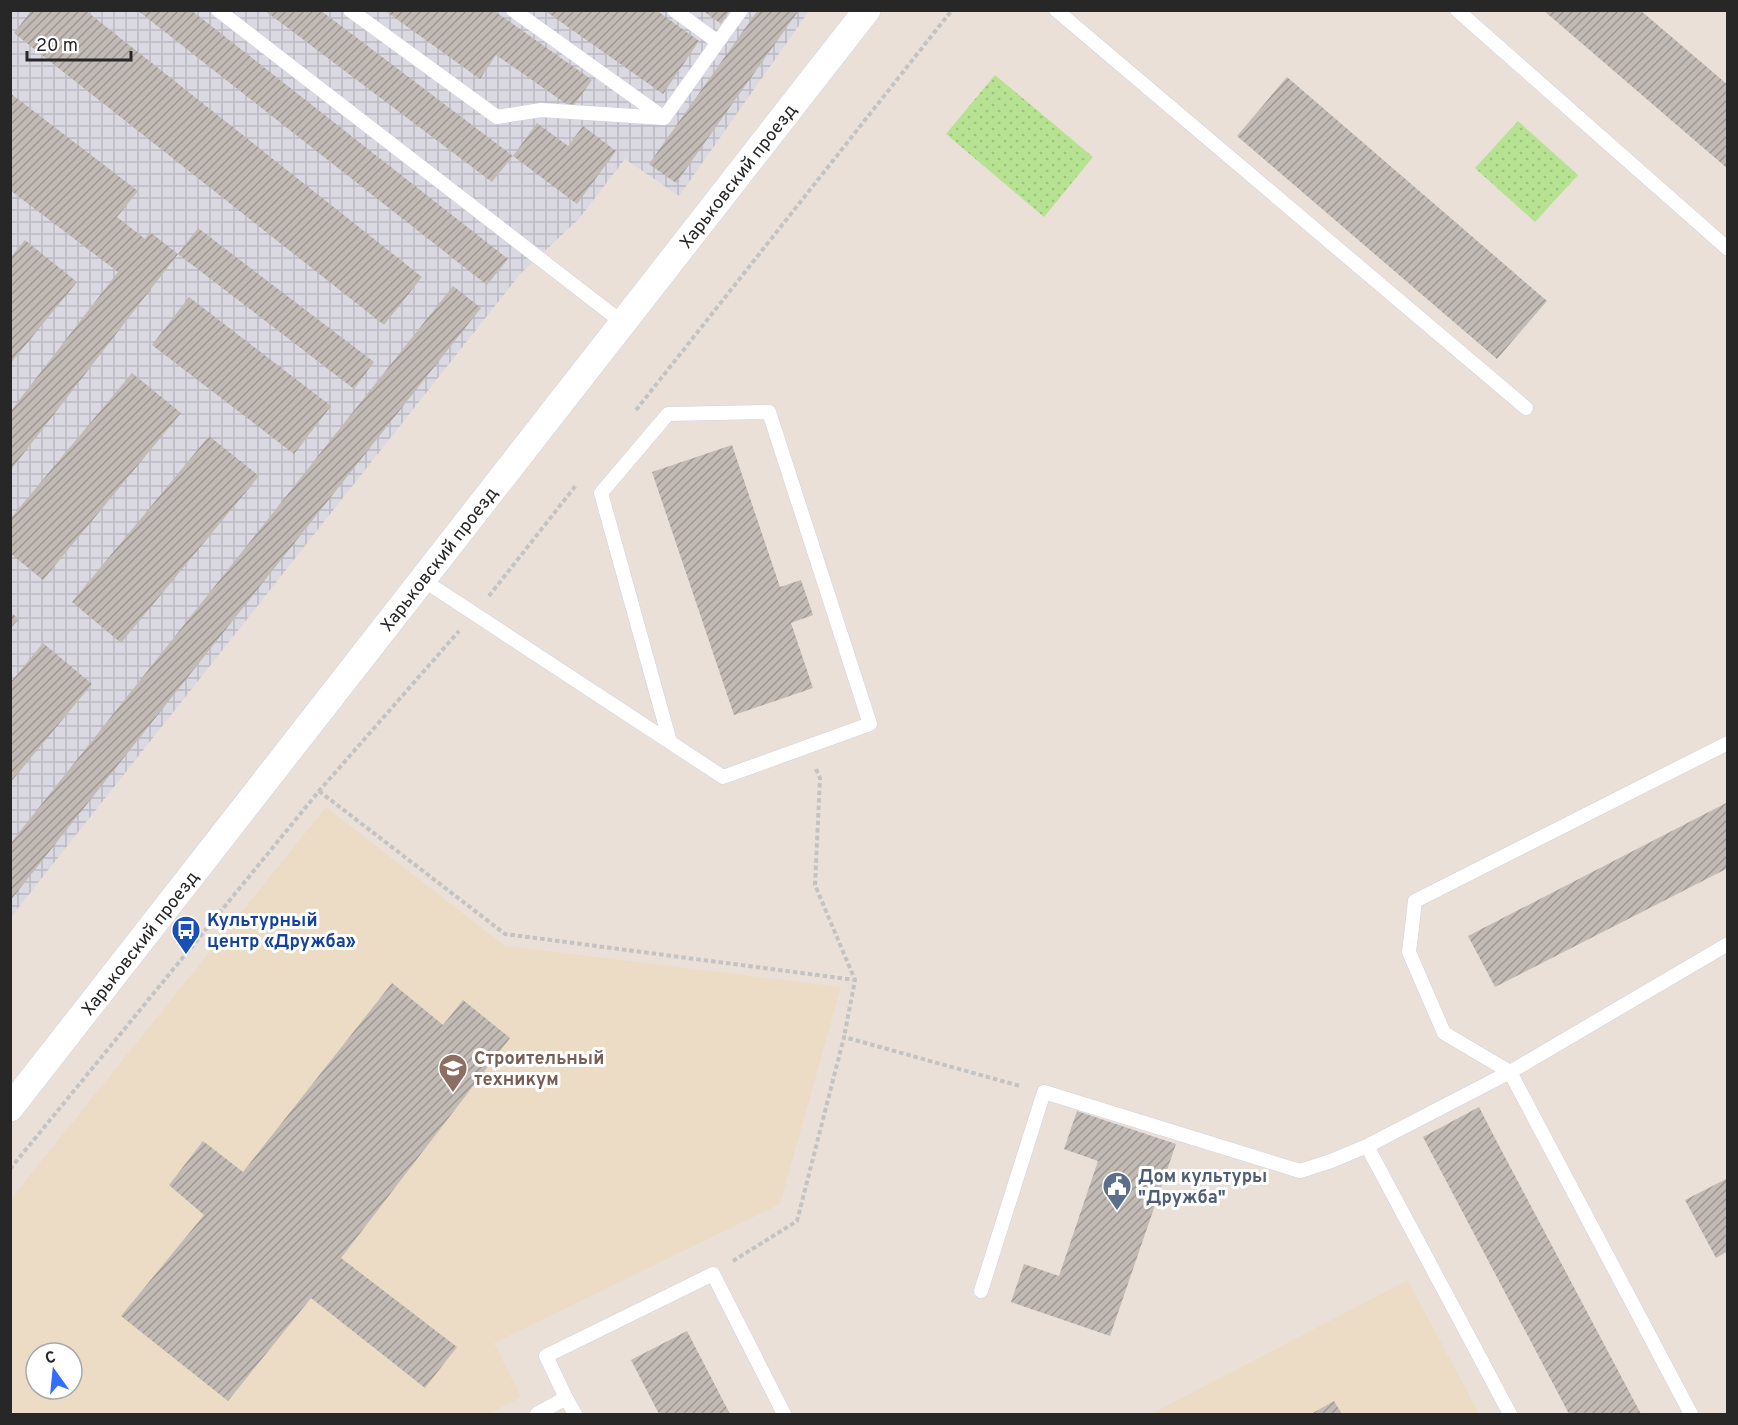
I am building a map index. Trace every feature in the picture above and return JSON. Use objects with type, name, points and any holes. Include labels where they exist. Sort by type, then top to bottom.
[{"type":"street","name":"Харьковский проезд","points":[[10,1108],[867,10]]},
{"type":"lane","points":[[218,10],[623,323]]},
{"type":"lane","points":[[350,10],[497,117],[541,110],[664,118]]},
{"type":"lane","points":[[513,10],[664,118]]},
{"type":"lane","points":[[674,10],[718,42]]},
{"type":"lane","points":[[664,118],[741,10]]},
{"type":"lane","points":[[1056,10],[1526,408]]},
{"type":"lane","points":[[1457,10],[1728,249]]},
{"type":"lane","points":[[423,579],[723,777],[870,724],[769,412],[668,414],[601,493],[670,742]]},
{"type":"lane","points":[[1691,1414],[1510,1072],[1444,1033],[1409,952],[1415,901],[1728,743]]},
{"type":"lane","points":[[981,1291],[1044,1092],[1300,1171],[1367,1146],[1510,1072],[1728,944]]},
{"type":"lane","points":[[1367,1146],[1510,1414]]},
{"type":"lane","points":[[575,1414],[546,1356],[713,1274],[784,1414]]},
{"type":"lane","points":[[537,1414],[566,1398]]},
{"type":"path","points":[[629,418],[952,10]]},
{"type":"path","points":[[10,1169],[319,791],[475,613],[578,483]]},
{"type":"path","points":[[713,1274],[797,1221],[844,1037],[855,980],[815,885],[820,778],[807,747]]},
{"type":"path","points":[[319,791],[505,934],[855,980]]},
{"type":"path","points":[[844,1037],[1044,1092]]},
{"type":"shaded area","points":[[11,11],[809,11],[679,196],[625,159],[578,220],[521,273],[11,917]]},
{"type":"shaded area","name":"Строительный техникум","points":[[326,807],[505,946],[841,987],[780,1204],[494,1343],[521,1397],[489,1414],[16,1414],[10,1405],[10,1200]]},
{"type":"shaded area","points":[[1408,1280],[1479,1414],[1151,1414]]},
{"type":"green space","points":[[995,75],[1093,157],[1044,217],[946,134]]},
{"type":"green space","points":[[1518,121],[1578,175],[1535,222],[1475,168]]},
{"type":"building","points":[[32,10],[85,10],[422,277],[384,325],[14,33]]},
{"type":"building","points":[[137,10],[191,10],[508,259],[487,285]]},
{"type":"building","points":[[264,10],[320,10],[513,156],[492,182]]},
{"type":"building","points":[[384,10],[493,10],[592,80],[572,108],[496,55],[480,79]]},
{"type":"building","points":[[544,10],[656,10],[699,41],[663,94]]},
{"type":"building","points":[[702,10],[730,10],[721,24]]},
{"type":"building","points":[[758,10],[799,10],[676,183],[649,164]]},
{"type":"building","points":[[1543,10],[1640,10],[1728,85],[1728,169]]},
{"type":"building","points":[[1287,77],[1547,301],[1497,359],[1237,136]]},
{"type":"building","points":[[10,93],[138,191],[117,217],[145,239],[150,232],[178,254],[10,471],[10,412],[118,272],[10,190]]},
{"type":"building","points":[[537,123],[568,146],[583,126],[616,151],[577,204],[513,156]]},
{"type":"building","points":[[198,228],[374,362],[354,389],[178,254]]},
{"type":"building","points":[[25,240],[77,282],[10,364],[10,258]]},
{"type":"building","points":[[453,286],[481,308],[10,901],[10,844]]},
{"type":"building","points":[[189,297],[331,406],[294,454],[152,345]]},
{"type":"building","points":[[132,373],[181,413],[43,580],[10,553],[10,519]]},
{"type":"building","points":[[209,436],[259,476],[121,643],[72,602]]},
{"type":"building","points":[[732,445],[780,587],[801,580],[813,615],[791,623],[813,688],[734,715],[652,472]]},
{"type":"building","points":[[10,612],[19,619],[10,629]]},
{"type":"building","points":[[43,643],[92,684],[10,783],[10,683]]},
{"type":"building","points":[[1728,802],[1728,868],[1495,987],[1468,936]]},
{"type":"building","points":[[392,983],[443,1025],[463,1000],[510,1038],[341,1258],[457,1347],[425,1388],[311,1298],[228,1401],[121,1316],[204,1215],[169,1185],[203,1141],[243,1172]]},
{"type":"building","points":[[1479,1107],[1641,1414],[1569,1414],[1423,1137]]},
{"type":"building","name":"Дом культуры \"Дружба\"","points":[[1077,1111],[1176,1144],[1110,1336],[1011,1302],[1024,1264],[1059,1276],[1098,1161],[1064,1149]]},
{"type":"building","points":[[1728,1178],[1728,1251],[1716,1258],[1685,1200]]},
{"type":"building","points":[[687,1331],[730,1414],[659,1414],[631,1360]]},
{"type":"building","points":[[1334,1401],[1342,1414],[1311,1414]]},
{"type":"place","name":"Культурный центр «Дружба»","points":[[186,956]]},
{"type":"place","name":"Строительный техникум","points":[[453,1094]]},
{"type":"place","name":"Дом культуры \"Дружба\"","points":[[1117,1212]]}]
